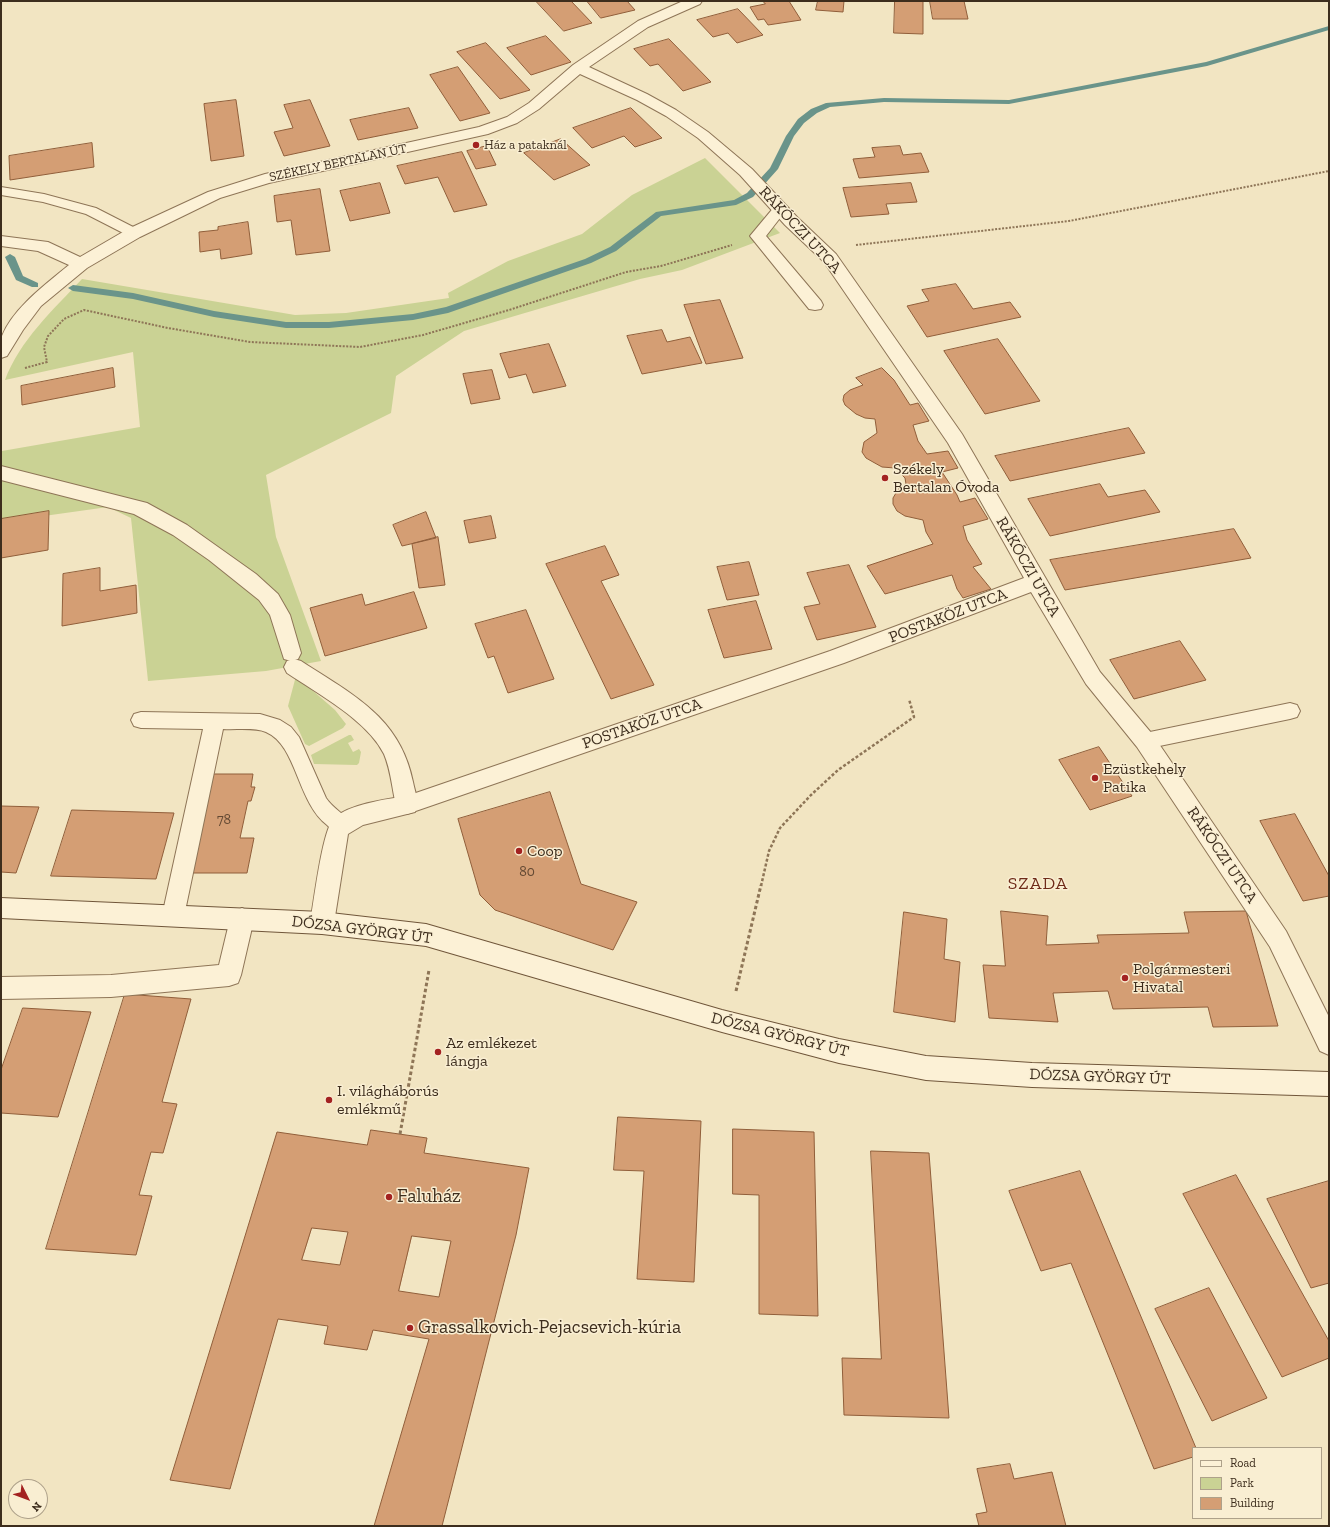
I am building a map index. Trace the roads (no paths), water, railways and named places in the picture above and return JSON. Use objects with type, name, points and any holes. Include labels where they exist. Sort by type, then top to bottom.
[{"type":"street","name":"SZÉKELY BERTALAN ÚT","points":[[1,352],[16,327],[35,302],[81,264],[134,234],[214,195],[265,179],[482,131],[512,120],[534,106],[578,68],[643,24],[695,1]]},
{"type":"street","name":"RÁKÓCZI UTCA","points":[[578,68],[642,97],[672,113],[703,135],[746,172],[777,206],[830,258],[955,439],[1036,582],[1093,678],[1146,741],[1278,939],[1329,1044]]},
{"type":"street","points":[[1,241],[42,246],[81,264]]},
{"type":"street","points":[[1,473],[140,508],[160,517],[199,540],[263,591],[273,602],[278,612],[292,660],[377,728],[395,754],[407,805]]},
{"type":"street","name":"POSTAKÖZ UTCA","points":[[341,825],[373,812],[407,805],[837,657],[1036,582]]},
{"type":"street","points":[[322,923],[337,834],[341,825]]},
{"type":"street","name":"DÓZSA GYÖRGY ÚT","points":[[1,908],[322,923],[426,935],[729,1023],[839,1051],[926,1068],[1032,1075],[1329,1084]]},
{"type":"street","points":[[1,988],[111,986],[229,975],[242,919]]},
{"type":"lane","points":[[1,191],[44,198],[91,211],[134,234]]},
{"type":"lane","points":[[777,206],[758,236],[815,305]]},
{"type":"lane","points":[[1146,741],[1290,711]]},
{"type":"lane","points":[[141,720],[260,722],[275,726],[289,737],[319,805],[341,825]]},
{"type":"lane","points":[[173,916],[215,721]]},
{"type":"waterway","points":[[73,288],[133,296],[214,314],[286,325],[329,325],[413,317],[448,310],[588,261],[613,249],[659,214],[736,202],[750,195],[774,169],[790,136],[801,121],[814,111],[829,105],[884,100],[1009,102],[1207,64],[1329,28]]},
{"type":"waterway","points":[[10,257],[19,278],[35,285]]},
{"type":"place","name":"Ház a pataknál","points":[[476,145]]},
{"type":"place","name":"Székely Bertalan Óvoda","points":[[885,478]]},
{"type":"place","name":"Ezüstkehely Patika","points":[[1095,778]]},
{"type":"place","name":"Coop","points":[[519,851]]},
{"type":"place","name":"Polgármesteri Hivatal","points":[[1125,978]]},
{"type":"place","name":"Az emlékezet lángja","points":[[438,1052]]},
{"type":"place","name":"I. világháborús emlékmű","points":[[329,1100]]},
{"type":"place","name":"Faluház","points":[[389,1197]]},
{"type":"place","name":"Grassalkovich-Pejacsevich-kúria","points":[[410,1328]]},
{"type":"district","name":"SZADA","points":[[1038,884]]}]
